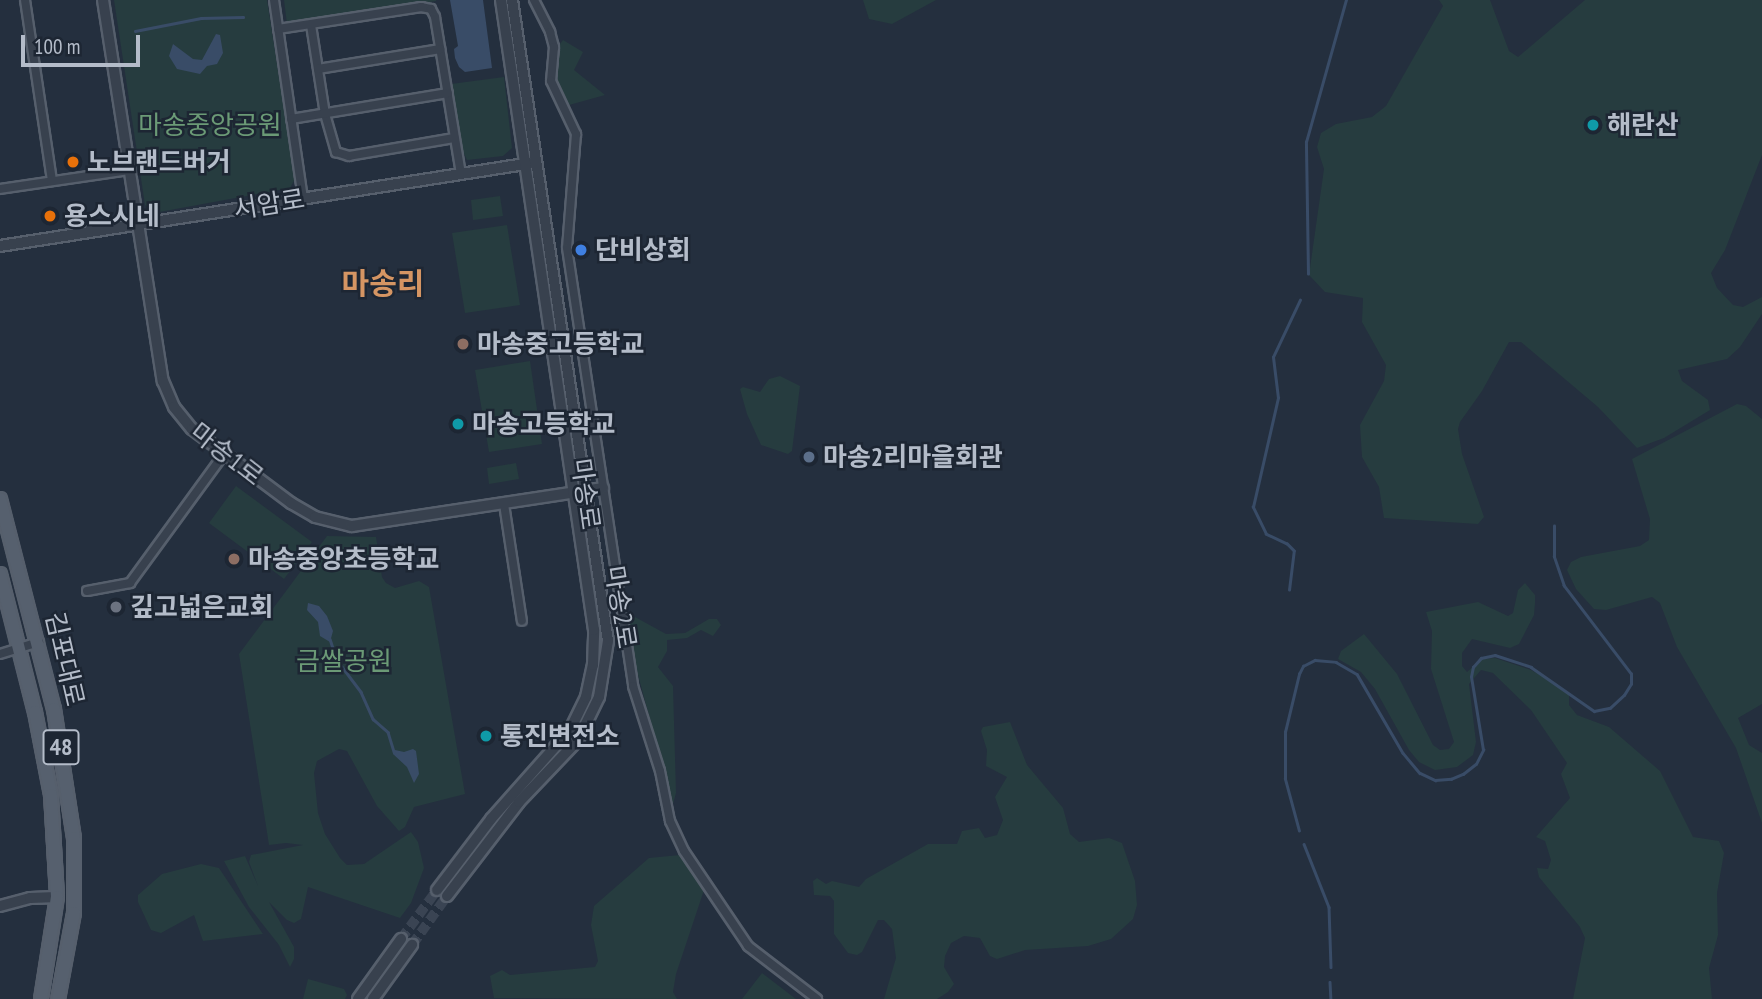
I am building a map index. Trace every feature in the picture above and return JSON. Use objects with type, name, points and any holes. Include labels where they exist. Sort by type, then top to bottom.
[{"type":"main road","name":"김포대로","points":[[0,499],[38,642],[63,761],[76,869],[74,913],[58,999]]},
{"type":"main road","name":"김포대로","points":[[0,574],[51,795],[57,897],[41,999]]},
{"type":"street","points":[[25,0],[52,180]]},
{"type":"street","name":"마송1로","points":[[103,0],[168,397],[192,429],[292,503],[334,523],[365,526],[603,488]]},
{"type":"street","points":[[274,0],[303,198]]},
{"type":"street","name":"마송로","points":[[447,896],[519,802],[578,740],[599,696],[608,640],[580,491],[501,0]]},
{"type":"street","name":"마송로","points":[[437,890],[491,819],[570,730],[586,697],[593,665],[594,630],[580,491],[538,161],[512,0]]},
{"type":"street","name":"마송2로","points":[[534,0],[550,32],[554,47],[551,81],[576,134],[567,248],[634,686],[676,836],[748,946],[817,999]]},
{"type":"street","points":[[278,29],[426,7],[435,17],[461,174]]},
{"type":"street","points":[[311,25],[331,144],[342,156],[454,138]]},
{"type":"street","points":[[318,69],[440,49]]},
{"type":"street","points":[[291,119],[447,93]]},
{"type":"street","name":"서암로","points":[[0,246],[538,161]]},
{"type":"street","points":[[0,189],[129,170]]},
{"type":"street","points":[[87,591],[130,583],[224,454]]},
{"type":"street","points":[[504,504],[522,621]]},
{"type":"street","points":[[0,654],[38,642]]},
{"type":"street","points":[[0,906],[30,898],[57,897]]},
{"type":"street","points":[[358,999],[401,939]]},
{"type":"street","points":[[373,999],[412,945]]},
{"type":"green space","name":"마송중앙공원","points":[[114,0],[267,0],[295,179],[290,188],[154,213],[145,205]]},
{"type":"green space","points":[[284,0],[436,0],[436,1],[287,24]]},
{"type":"green space","points":[[863,0],[936,0],[892,24],[869,19]]},
{"type":"green space","points":[[1439,0],[1490,0],[1509,51],[1518,57],[1585,0],[1762,0],[1762,155],[1725,250],[1711,273],[1717,288],[1733,305],[1743,307],[1762,297],[1762,314],[1740,347],[1727,359],[1678,370],[1682,381],[1708,400],[1710,410],[1664,438],[1637,448],[1598,407],[1521,342],[1509,342],[1458,429],[1462,454],[1484,517],[1478,524],[1384,518],[1379,487],[1362,457],[1360,425],[1384,381],[1386,365],[1362,322],[1363,298],[1325,292],[1309,275],[1324,169],[1317,147],[1321,133],[1336,124],[1372,117],[1386,106],[1443,6]]},
{"type":"green space","points":[[563,40],[583,52],[574,70],[605,95],[569,105],[554,79],[557,48]]},
{"type":"green space","points":[[504,77],[512,148],[503,156],[467,160],[461,147],[451,84]]},
{"type":"green space","points":[[500,196],[503,216],[473,220],[471,200]]},
{"type":"green space","points":[[507,225],[520,305],[465,313],[452,233]]},
{"type":"green space","points":[[530,361],[542,444],[489,452],[475,370]]},
{"type":"green space","points":[[780,376],[800,386],[792,451],[788,454],[761,445],[747,414],[740,389],[743,387],[760,392],[769,379]]},
{"type":"green space","points":[[1737,404],[1746,406],[1762,419],[1762,704],[1738,718],[1749,745],[1762,753],[1762,823],[1736,748],[1677,647],[1660,603],[1652,597],[1606,610],[1594,609],[1576,589],[1567,570],[1571,562],[1581,557],[1640,546],[1649,540],[1650,519],[1632,459]]},
{"type":"green space","points":[[516,463],[519,479],[489,484],[487,468]]},
{"type":"green space","points":[[236,486],[312,542],[284,579],[209,523]]},
{"type":"green space","name":"금쌀공원","points":[[327,536],[376,537],[382,577],[386,583],[395,588],[419,581],[429,587],[465,794],[414,807],[405,827],[399,831],[377,806],[347,751],[339,749],[317,761],[314,773],[318,813],[325,834],[347,865],[364,864],[411,832],[418,842],[424,868],[411,903],[400,918],[308,887],[301,919],[294,923],[287,920],[269,902],[294,947],[294,959],[290,967],[279,945],[249,907],[224,861],[245,856],[258,886],[249,862],[251,855],[303,845],[269,845],[239,654]]},
{"type":"green space","points":[[1525,583],[1535,595],[1534,615],[1519,644],[1510,648],[1472,639],[1462,653],[1462,666],[1467,672],[1482,659],[1495,658],[1531,670],[1551,681],[1569,695],[1569,705],[1577,715],[1609,727],[1660,771],[1693,837],[1719,841],[1724,853],[1717,893],[1718,935],[1709,968],[1712,999],[1573,999],[1585,938],[1580,927],[1539,877],[1537,868],[1548,869],[1551,860],[1545,841],[1536,837],[1570,798],[1561,774],[1567,763],[1531,710],[1493,673],[1481,670],[1469,684],[1476,742],[1473,755],[1457,767],[1435,770],[1419,762],[1409,750],[1375,689],[1361,672],[1338,659],[1341,651],[1364,634],[1397,674],[1433,745],[1440,750],[1449,749],[1454,742],[1431,669],[1432,631],[1426,612],[1478,602],[1508,616],[1513,613],[1518,590]]},
{"type":"green space","points":[[635,617],[666,634],[685,633],[709,619],[717,619],[721,625],[713,636],[701,630],[687,638],[667,640],[667,651],[658,667],[673,686],[676,793],[673,804],[631,649],[629,623]]},
{"type":"green space","points":[[1010,722],[1027,765],[1063,808],[1070,834],[1079,842],[1109,838],[1122,843],[1135,881],[1137,905],[1133,919],[1111,939],[1088,946],[1025,950],[997,959],[990,956],[980,938],[964,936],[951,943],[945,956],[944,967],[954,984],[948,992],[937,999],[884,999],[896,958],[892,929],[884,920],[878,920],[862,952],[857,955],[848,953],[834,934],[834,901],[830,896],[814,895],[813,881],[817,878],[826,884],[832,881],[859,887],[866,879],[928,844],[957,844],[962,831],[979,828],[985,838],[997,835],[1003,820],[995,797],[1007,777],[986,766],[987,750],[981,731],[983,727]]},
{"type":"green space","points":[[680,855],[704,890],[676,974],[673,992],[677,999],[494,998],[490,976],[502,970],[510,975],[595,967],[598,961],[591,925],[594,906],[649,858]]},
{"type":"green space","points":[[201,864],[219,868],[263,934],[203,941],[194,915],[161,933],[151,930],[138,902],[138,895],[162,874]]},
{"type":"green space","points":[[762,973],[796,999],[742,999]]},
{"type":"green space","points":[[308,979],[344,989],[347,995],[345,999],[303,999]]},
{"type":"water","points":[[450,0],[483,0],[492,68],[465,72],[459,67],[455,58],[454,49],[458,46]]},
{"type":"water","points":[[216,34],[220,35],[223,53],[217,64],[207,66],[200,74],[177,69],[169,56],[173,44],[193,59],[202,60]]},
{"type":"water","points":[[308,603],[319,606],[327,616],[333,631],[330,642],[320,636],[318,622],[307,610]]},
{"type":"water","points":[[413,749],[416,751],[419,774],[414,783],[407,767],[393,754],[395,750],[404,752]]},
{"type":"waterway","points":[[1308,274],[1306,142],[1346,0]]},
{"type":"waterway","points":[[135,31],[201,18],[243,17]]},
{"type":"waterway","points":[[1289,590],[1294,551],[1287,544],[1266,534],[1253,507],[1278,398],[1273,357],[1300,300]]},
{"type":"waterway","points":[[1299,831],[1285,779],[1285,732],[1299,674],[1303,666],[1315,660],[1336,662],[1357,674],[1403,753],[1420,773],[1435,780],[1451,779],[1463,774],[1476,764],[1483,750],[1471,677],[1473,667],[1481,658],[1495,655],[1531,667],[1594,711],[1610,708],[1624,695],[1631,684],[1631,674],[1564,586],[1554,557],[1554,526]]},
{"type":"waterway","points":[[330,639],[337,660],[361,692],[373,719],[388,732],[394,752]]},
{"type":"waterway","points":[[1304,844],[1329,907],[1331,967]]},
{"type":"waterway","points":[[1330,982],[1331,999]]},
{"type":"tunnel","points":[[401,939],[437,890]]},
{"type":"tunnel","points":[[412,945],[447,896]]},
{"type":"place","name":"해란산","points":[[1593,125]]},
{"type":"place","name":"노브랜드버거","points":[[73,162]]},
{"type":"place","name":"용스시네","points":[[50,216]]},
{"type":"place","name":"단비상회","points":[[581,250]]},
{"type":"place","name":"마송중고등학교","points":[[463,344]]},
{"type":"place","name":"마송고등학교","points":[[458,424]]},
{"type":"place","name":"마송2리마을회관","points":[[809,457]]},
{"type":"place","name":"마송중앙초등학교","points":[[234,559]]},
{"type":"place","name":"깊고넓은교회","points":[[116,607]]},
{"type":"place","name":"통진변전소","points":[[486,736]]},
{"type":"district","name":"마송리","points":[[383,283]]}]
